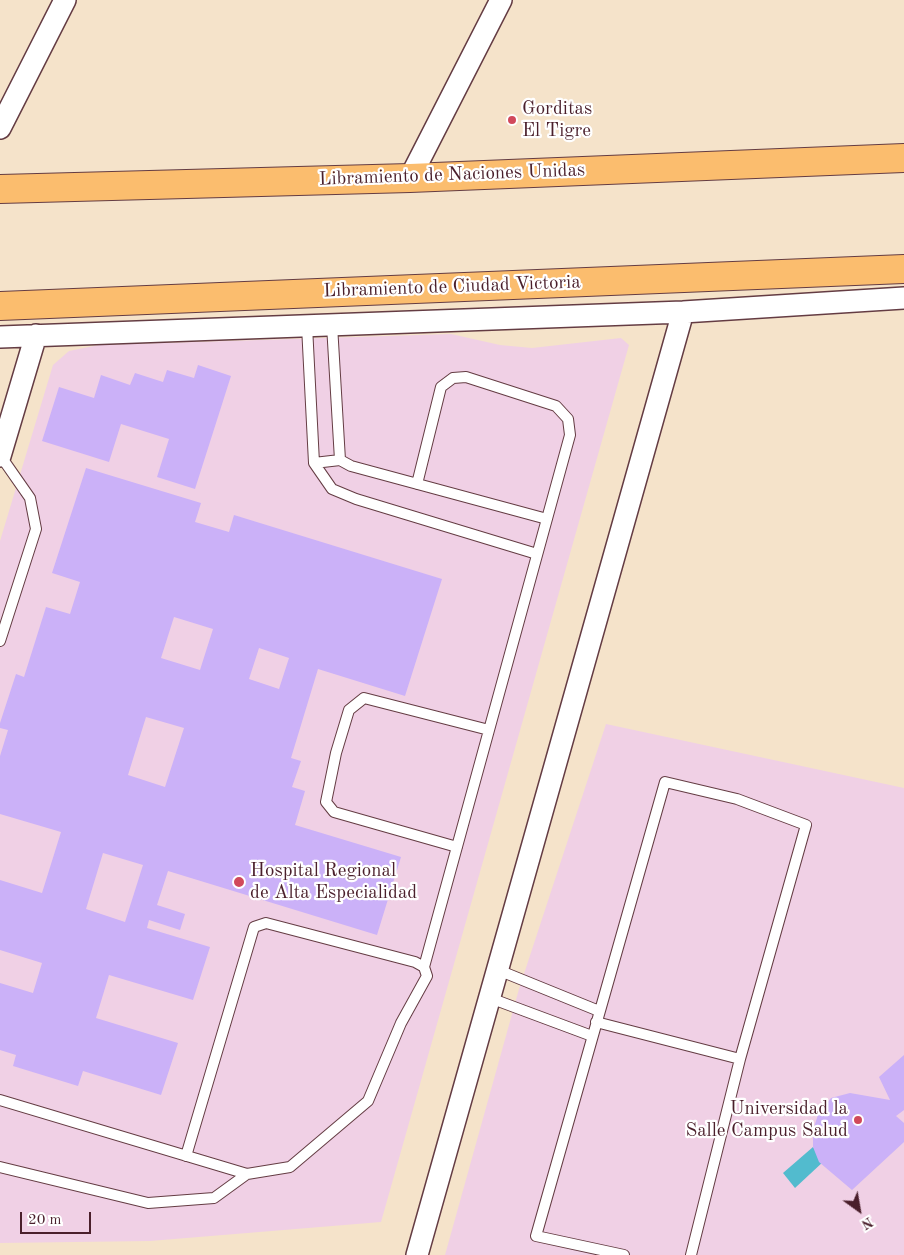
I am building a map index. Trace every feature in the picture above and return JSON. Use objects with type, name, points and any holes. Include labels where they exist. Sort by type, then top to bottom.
[{"type":"highway","name":"Libramiento de Naciones Unidas","points":[[0,189],[410,178],[904,158]]},
{"type":"highway","name":"Libramiento de Ciudad Victoria","points":[[0,306],[904,269]]},
{"type":"street","points":[[0,128],[64,0]]},
{"type":"street","points":[[410,178],[501,0]]},
{"type":"street","points":[[0,337],[683,312],[904,298]]},
{"type":"street","points":[[417,1255],[683,312]]},
{"type":"street","points":[[0,456],[36,335]]},
{"type":"lane","points":[[332,324],[340,460]]},
{"type":"lane","points":[[307,326],[314,463],[332,489],[356,499],[537,554]]},
{"type":"lane","points":[[0,1100],[247,1174],[290,1167],[368,1101],[402,1023],[427,976],[424,967],[570,435],[568,419],[556,406],[466,377],[454,378],[441,387],[417,484]]},
{"type":"lane","points":[[0,456],[30,498],[36,529],[0,641]]},
{"type":"lane","points":[[314,463],[340,460],[351,466],[547,519]]},
{"type":"lane","points":[[457,846],[334,812],[326,802],[336,752],[349,710],[364,698],[489,730]]},
{"type":"lane","points":[[624,1255],[536,1236],[665,782],[737,799],[806,825],[740,1059],[690,1255]]},
{"type":"lane","points":[[186,1156],[254,927],[266,923],[415,962],[424,967]]},
{"type":"lane","points":[[498,970],[599,1011]]},
{"type":"lane","points":[[490,998],[592,1036]]},
{"type":"lane","points":[[596,1022],[740,1059]]},
{"type":"lane","points":[[0,1167],[148,1203],[214,1198],[247,1174]]},
{"type":"shaded area","name":"Hospital Regional de Alta Especialidad","points":[[451,334],[500,345],[532,348],[621,338],[629,345],[381,1222],[150,1241],[0,1243],[0,541],[53,365],[69,351],[99,345]]},
{"type":"shaded area","points":[[606,724],[904,788],[904,1255],[445,1255],[519,989]]},
{"type":"water","points":[[813,1147],[824,1161],[795,1188],[783,1173]]},
{"type":"building","points":[[198,365],[231,376],[195,489],[157,477],[169,439],[121,424],[109,462],[42,441],[59,387],[94,398],[101,375],[130,385],[135,373],[163,382],[167,370],[194,378]]},
{"type":"building","points":[[86,468],[201,503],[195,522],[229,532],[234,515],[442,579],[405,696],[318,669],[291,758],[301,761],[292,787],[305,791],[295,825],[401,857],[377,935],[168,871],[157,905],[185,914],[180,930],[149,920],[147,928],[210,947],[193,1000],[109,975],[96,1018],[178,1043],[161,1095],[83,1071],[78,1086],[13,1066],[16,1055],[0,1050],[0,983],[33,993],[42,963],[0,950],[0,880],[42,893],[61,832],[0,814],[0,756],[8,730],[0,728],[0,723],[16,674],[24,677],[46,607],[70,614],[80,582],[52,573]],"holes":[[[174,617],[213,629],[200,670],[161,658]],[[259,648],[289,658],[279,689],[249,679]],[[146,717],[184,728],[165,787],[128,775]],[[103,853],[143,865],[125,922],[86,909]]]},
{"type":"building","name":"Universidad la Salle Campus Salud","points":[[904,1055],[904,1110],[896,1116],[904,1123],[904,1142],[852,1190],[819,1162],[813,1147],[813,1130],[819,1112],[831,1098],[850,1093],[890,1100],[879,1077]]},
{"type":"place","name":"Gorditas El Tigre","points":[[512,120]]},
{"type":"place","name":"Hospital Regional de Alta Especialidad","points":[[239,882]]},
{"type":"place","name":"Universidad la Salle Campus Salud","points":[[858,1120]]}]
